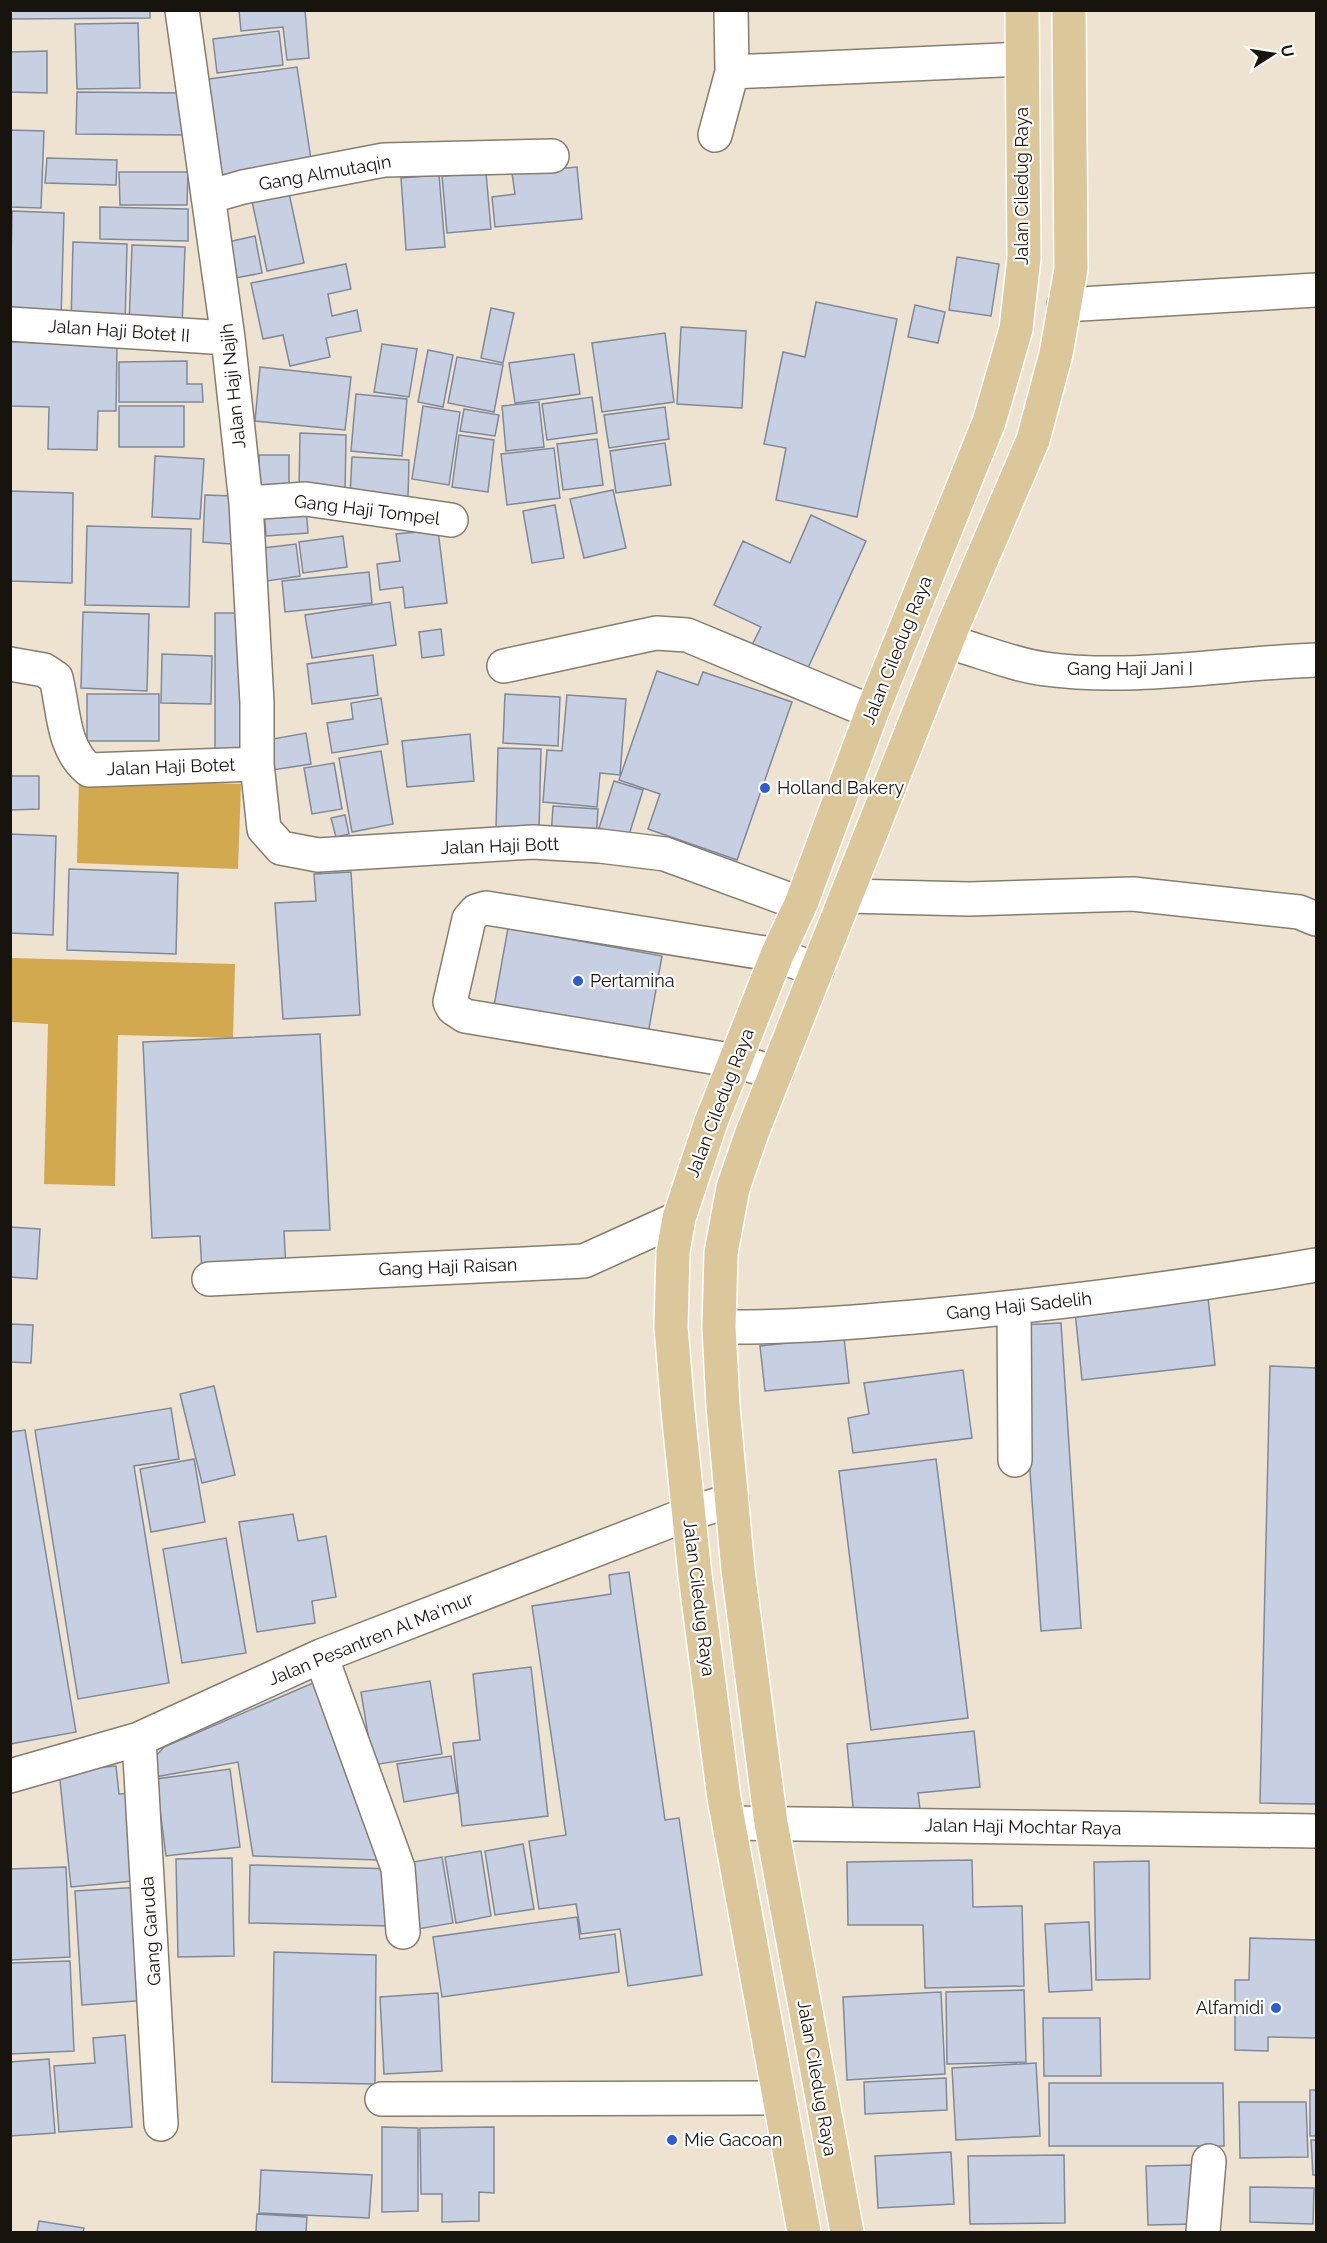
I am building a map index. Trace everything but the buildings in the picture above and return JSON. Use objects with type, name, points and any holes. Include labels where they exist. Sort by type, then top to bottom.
[{"type":"main road","name":"Jalan Ciledug Raya","points":[[804,2232],[729,1823],[688,1514],[671,1327],[674,1252],[679,1218],[707,1133],[777,955],[801,904],[872,712],[989,422],[1016,329],[1024,258],[1022,10]]},
{"type":"main road","name":"Jalan Ciledug Raya","points":[[847,2232],[771,1823],[732,1500],[723,1406],[719,1327],[721,1253],[734,1188],[776,1073],[948,642],[1033,440],[1056,354],[1071,269],[1069,10]]},
{"type":"street","name":"Jalan Haji Najih","points":[[182,10],[228,338],[246,502],[257,703],[257,764]]},
{"type":"street","points":[[715,135],[732,72],[731,10]]},
{"type":"street","points":[[732,72],[1022,59]]},
{"type":"street","name":"Gang Almutaqin","points":[[208,196],[243,187],[384,160],[552,156]]},
{"type":"street","points":[[1065,305],[1317,290]]},
{"type":"street","name":"Jalan Haji Botet II","points":[[10,324],[228,338]]},
{"type":"street","name":"Gang Haji Tompel","points":[[246,502],[306,499],[452,520]]},
{"type":"street","points":[[504,666],[656,633],[687,635],[872,712]]},
{"type":"street","name":"Gang Haji Jani I","points":[[948,642],[1044,669],[1122,672],[1204,669],[1317,660]]},
{"type":"street","name":"Jalan Haji Botet","points":[[10,664],[44,670],[56,678],[69,743],[76,760],[88,770],[257,764]]},
{"type":"street","name":"Jalan Haji Bott","points":[[257,764],[264,829],[281,848],[295,853],[318,855],[533,842],[600,846],[664,854],[801,904]]},
{"type":"street","points":[[848,896],[969,899],[1133,894],[1299,912],[1317,919]]},
{"type":"street","points":[[776,1073],[736,1061],[465,1016],[453,1008],[450,1002],[468,919],[476,911],[486,908],[777,955],[816,970]]},
{"type":"street","name":"Gang Haji Raisan","points":[[209,1279],[584,1261],[679,1218]]},
{"type":"street","name":"Gang Haji Sadelih","points":[[719,1327],[765,1328],[857,1322],[1014,1307],[1224,1280],[1317,1265]]},
{"type":"street","points":[[1014,1307],[1015,1460]]},
{"type":"street","name":"Jalan Pesantren Al Ma'mur","points":[[10,1776],[139,1739],[321,1656],[688,1514],[732,1500]]},
{"type":"street","points":[[321,1656],[398,1868],[403,1932]]},
{"type":"street","name":"Gang Garuda","points":[[139,1739],[161,2124]]},
{"type":"street","name":"Jalan Haji Mochtar Raya","points":[[729,1823],[1317,1831]]},
{"type":"street","points":[[382,2099],[779,2098]]},
{"type":"street","points":[[1203,2232],[1209,2161]]},
{"type":"shaded area","points":[[79,779],[241,784],[238,869],[77,863]]},
{"type":"shaded area","points":[[11,958],[235,964],[233,1038],[118,1035],[115,1186],[44,1184],[48,1024],[11,1022]]},
{"type":"place","name":"Holland Bakery","points":[[765,788]]},
{"type":"place","name":"Pertamina","points":[[578,981]]},
{"type":"place","name":"Alfamidi","points":[[1276,2008]]},
{"type":"place","name":"Mie Gacoan","points":[[672,2140]]}]
